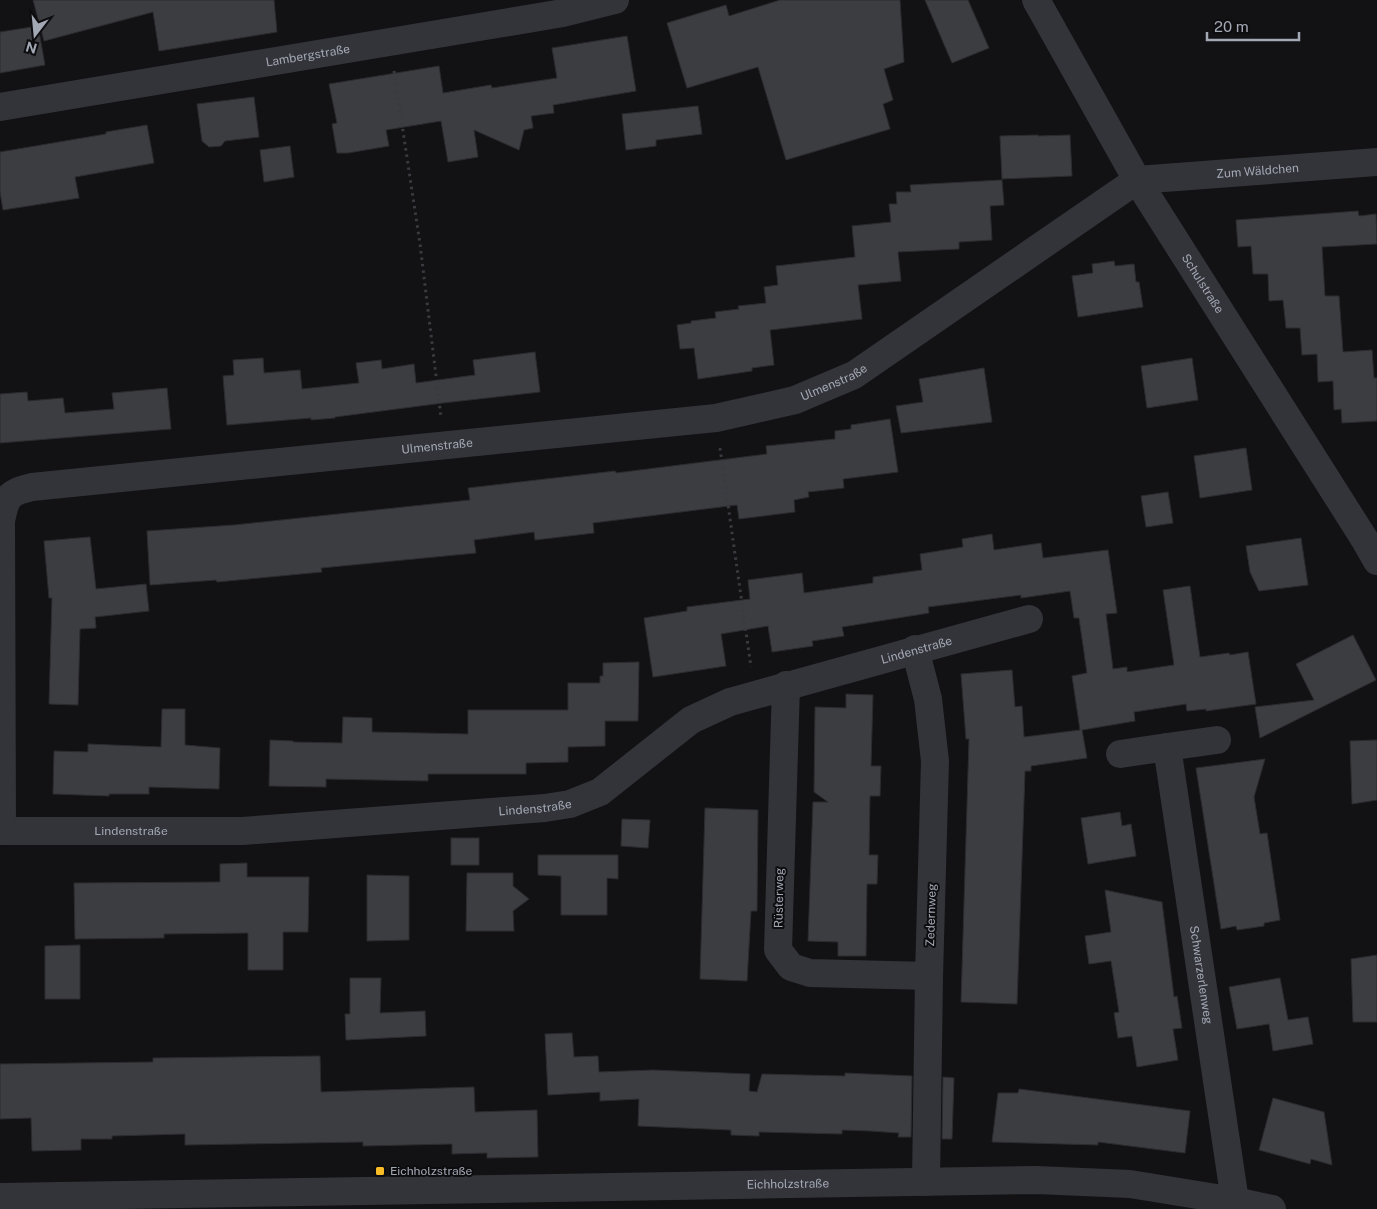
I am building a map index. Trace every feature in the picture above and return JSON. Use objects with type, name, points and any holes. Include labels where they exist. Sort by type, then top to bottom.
[{"type":"street","name":"Lambergstraße","points":[[0,107],[563,13],[615,0]]},
{"type":"street","name":"Schulstraße","points":[[1036,0],[1137,180],[1366,540],[1377,561]]},
{"type":"street","name":"Zum Wäldchen","points":[[1137,180],[1377,162]]},
{"type":"street","name":"Ulmenstraße","points":[[1,831],[0,521],[4,503],[14,492],[32,487],[716,418],[795,400],[854,375],[1137,180]]},
{"type":"street","name":"Lindenstraße","points":[[1,831],[242,831],[545,808],[570,804],[600,792],[691,720],[730,702],[1028,619]]},
{"type":"street","name":"Zedernweg","points":[[916,649],[928,699],[935,761],[926,1182]]},
{"type":"street","name":"Rüsterweg","points":[[786,685],[778,950],[790,967],[810,973],[929,976]]},
{"type":"street","points":[[1120,754],[1217,740]]},
{"type":"street","name":"Schwarzerlenweg","points":[[1167,747],[1235,1201]]},
{"type":"street","name":"Eichholzstraße","points":[[0,1197],[1036,1180],[1130,1184],[1272,1209]]},
{"type":"path","points":[[390,42],[420,244],[444,445]]},
{"type":"path","points":[[716,418],[755,694]]},
{"type":"building","points":[[33,0],[274,0],[277,32],[159,51],[153,12],[44,41]]},
{"type":"building","points":[[780,0],[900,0],[904,62],[884,69],[893,100],[883,104],[890,129],[786,160],[758,67],[687,88],[667,23],[726,5],[729,16]]},
{"type":"building","points":[[925,0],[968,0],[989,48],[952,63]]},
{"type":"building","points":[[38,26],[45,65],[0,73],[0,32]]},
{"type":"building","points":[[627,36],[636,91],[553,105],[554,113],[531,116],[533,128],[524,130],[519,150],[474,130],[478,157],[448,162],[441,121],[386,130],[389,146],[337,153],[332,124],[337,123],[329,84],[439,66],[443,93],[491,85],[492,88],[557,78],[552,48]]},
{"type":"building","points":[[254,97],[259,137],[225,141],[221,146],[209,147],[202,141],[197,104]]},
{"type":"building","points":[[698,106],[702,134],[656,140],[656,146],[626,150],[622,114]]},
{"type":"building","points":[[147,125],[154,163],[75,177],[79,198],[3,210],[0,192],[0,152]]},
{"type":"building","points":[[1070,135],[1072,176],[1002,179],[1000,136]]},
{"type":"building","points":[[290,146],[294,177],[264,182],[260,150]]},
{"type":"building","points":[[1002,180],[1004,205],[990,206],[992,240],[959,242],[959,249],[898,252],[901,281],[858,285],[862,319],[770,330],[774,365],[752,368],[752,371],[698,379],[694,348],[680,349],[677,325],[716,318],[715,312],[739,309],[738,306],[766,303],[764,287],[778,285],[776,266],[855,257],[852,226],[891,222],[889,204],[897,204],[896,192],[911,192],[910,185]]},
{"type":"building","points":[[1358,211],[1359,216],[1376,214],[1377,244],[1322,247],[1325,296],[1339,296],[1343,352],[1372,350],[1374,378],[1377,378],[1377,421],[1342,423],[1341,409],[1334,410],[1333,381],[1318,382],[1317,354],[1302,355],[1300,328],[1286,328],[1283,300],[1269,301],[1268,274],[1253,274],[1251,246],[1238,247],[1236,220]]},
{"type":"building","points":[[1114,261],[1115,266],[1134,264],[1136,282],[1139,282],[1143,307],[1078,317],[1072,276],[1093,273],[1092,264]]},
{"type":"building","points":[[535,352],[540,392],[335,418],[311,420],[311,418],[227,425],[223,376],[234,375],[233,360],[263,358],[264,373],[300,370],[302,389],[359,383],[356,363],[381,360],[382,369],[414,364],[416,383],[475,375],[473,360]]},
{"type":"building","points":[[1192,358],[1198,400],[1147,408],[1141,366]]},
{"type":"building","points":[[984,368],[992,422],[901,433],[896,406],[923,402],[919,379]]},
{"type":"building","points":[[167,388],[171,429],[0,443],[0,394],[27,392],[28,401],[63,398],[65,413],[114,409],[112,393]]},
{"type":"building","points":[[890,419],[898,472],[843,479],[844,488],[808,492],[809,497],[794,500],[795,512],[739,519],[737,505],[593,523],[594,533],[535,540],[534,532],[474,540],[476,553],[321,568],[322,572],[217,582],[216,580],[150,585],[147,531],[234,525],[470,500],[468,488],[615,471],[616,473],[767,454],[766,446],[835,439],[835,431],[851,429],[851,425]]},
{"type":"building","points":[[1246,448],[1252,490],[1200,498],[1194,456]]},
{"type":"building","points":[[1168,492],[1173,523],[1146,527],[1141,496]]},
{"type":"building","points":[[992,534],[994,550],[1041,543],[1043,558],[1108,550],[1117,613],[1106,614],[1113,669],[1127,667],[1127,672],[1174,665],[1163,590],[1190,586],[1200,657],[1248,652],[1256,704],[1206,711],[1206,709],[1187,711],[1186,704],[1134,712],[1135,721],[1082,730],[1087,758],[1031,766],[1031,771],[1025,771],[1017,1004],[961,1002],[969,739],[966,739],[961,674],[1012,670],[1015,707],[1022,706],[1024,737],[1080,730],[1072,676],[1087,673],[1079,618],[1074,618],[1070,591],[1021,598],[1021,595],[928,607],[929,613],[842,627],[844,636],[812,641],[813,646],[772,652],[768,626],[721,634],[726,666],[653,677],[644,618],[687,611],[687,607],[750,599],[748,580],[802,573],[804,593],[873,583],[873,577],[922,570],[920,554],[963,547],[962,539]]},
{"type":"building","points":[[90,537],[96,589],[146,584],[149,611],[95,617],[96,628],[80,629],[78,705],[49,704],[52,598],[49,598],[44,541]]},
{"type":"building","points":[[1301,538],[1308,585],[1259,591],[1250,572],[1246,546]]},
{"type":"building","points":[[1353,635],[1376,680],[1260,738],[1255,707],[1314,700],[1296,664]]},
{"type":"building","points":[[639,662],[638,721],[605,721],[605,746],[568,747],[568,762],[526,763],[526,774],[428,774],[428,781],[326,779],[326,787],[269,786],[270,740],[342,743],[343,717],[372,718],[372,732],[468,734],[468,710],[568,710],[568,683],[600,683],[600,676],[603,676],[603,663]]},
{"type":"building","points":[[846,694],[873,695],[871,766],[881,766],[880,796],[870,796],[869,855],[878,855],[877,884],[867,884],[866,956],[838,956],[838,942],[808,941],[813,802],[828,802],[814,792],[815,707],[846,708]]},
{"type":"building","points":[[162,709],[185,709],[185,745],[220,748],[219,789],[149,787],[149,794],[109,794],[109,796],[53,794],[54,751],[88,752],[88,744],[161,747]]},
{"type":"building","points":[[1377,740],[1377,800],[1352,804],[1350,741]]},
{"type":"building","points":[[1265,759],[1254,797],[1260,834],[1267,833],[1280,920],[1264,923],[1264,926],[1237,930],[1236,926],[1221,929],[1196,768]]},
{"type":"building","points":[[705,808],[758,810],[757,911],[751,911],[747,981],[700,979]]},
{"type":"building","points":[[1120,812],[1122,826],[1131,824],[1136,856],[1088,864],[1081,818]]},
{"type":"building","points":[[622,819],[650,820],[648,848],[621,846]]},
{"type":"building","points":[[451,838],[479,838],[479,865],[451,865]]},
{"type":"building","points":[[538,855],[618,855],[618,879],[607,878],[607,915],[561,915],[561,876],[538,875]]},
{"type":"building","points":[[247,863],[247,877],[309,877],[308,932],[283,932],[283,970],[248,970],[248,933],[164,934],[164,938],[75,939],[74,883],[220,882],[220,864]]},
{"type":"building","points":[[467,873],[513,873],[513,886],[529,899],[513,911],[514,931],[466,931]]},
{"type":"building","points":[[367,875],[409,876],[409,940],[367,941]]},
{"type":"building","points":[[1105,890],[1162,902],[1174,997],[1177,996],[1182,1028],[1173,1029],[1178,1060],[1137,1067],[1132,1036],[1118,1038],[1114,1013],[1119,1012],[1111,961],[1089,964],[1085,936],[1111,932]]},
{"type":"building","points":[[80,945],[80,999],[45,999],[45,946]]},
{"type":"building","points":[[1377,955],[1377,1022],[1353,1022],[1351,959]]},
{"type":"building","points":[[350,978],[381,978],[380,1013],[425,1011],[426,1036],[346,1040],[345,1014],[350,1014]]},
{"type":"building","points":[[1280,978],[1288,1020],[1308,1017],[1313,1044],[1273,1051],[1269,1024],[1237,1029],[1229,987]]},
{"type":"building","points":[[572,1033],[574,1057],[598,1056],[599,1072],[653,1070],[750,1074],[749,1091],[757,1092],[762,1074],[845,1076],[845,1073],[912,1076],[911,1137],[898,1137],[899,1133],[842,1130],[842,1134],[759,1132],[759,1136],[731,1135],[731,1130],[638,1126],[639,1099],[600,1101],[600,1092],[548,1095],[545,1034]]},
{"type":"building","points":[[320,1056],[321,1092],[474,1087],[475,1112],[537,1110],[538,1157],[487,1158],[487,1153],[452,1154],[452,1144],[363,1146],[363,1142],[185,1145],[185,1134],[112,1136],[112,1139],[81,1139],[81,1150],[32,1151],[31,1118],[0,1119],[0,1064],[153,1062],[153,1058]]},
{"type":"building","points":[[943,1077],[954,1078],[952,1139],[942,1139]]},
{"type":"building","points":[[1019,1089],[1190,1111],[1185,1153],[1098,1142],[1098,1145],[992,1142],[998,1093],[1018,1093]]},
{"type":"building","points":[[1273,1098],[1324,1112],[1332,1165],[1311,1159],[1310,1164],[1259,1150]]},
{"type":"place","name":"Eichholzstraße","points":[[380,1171]]}]
